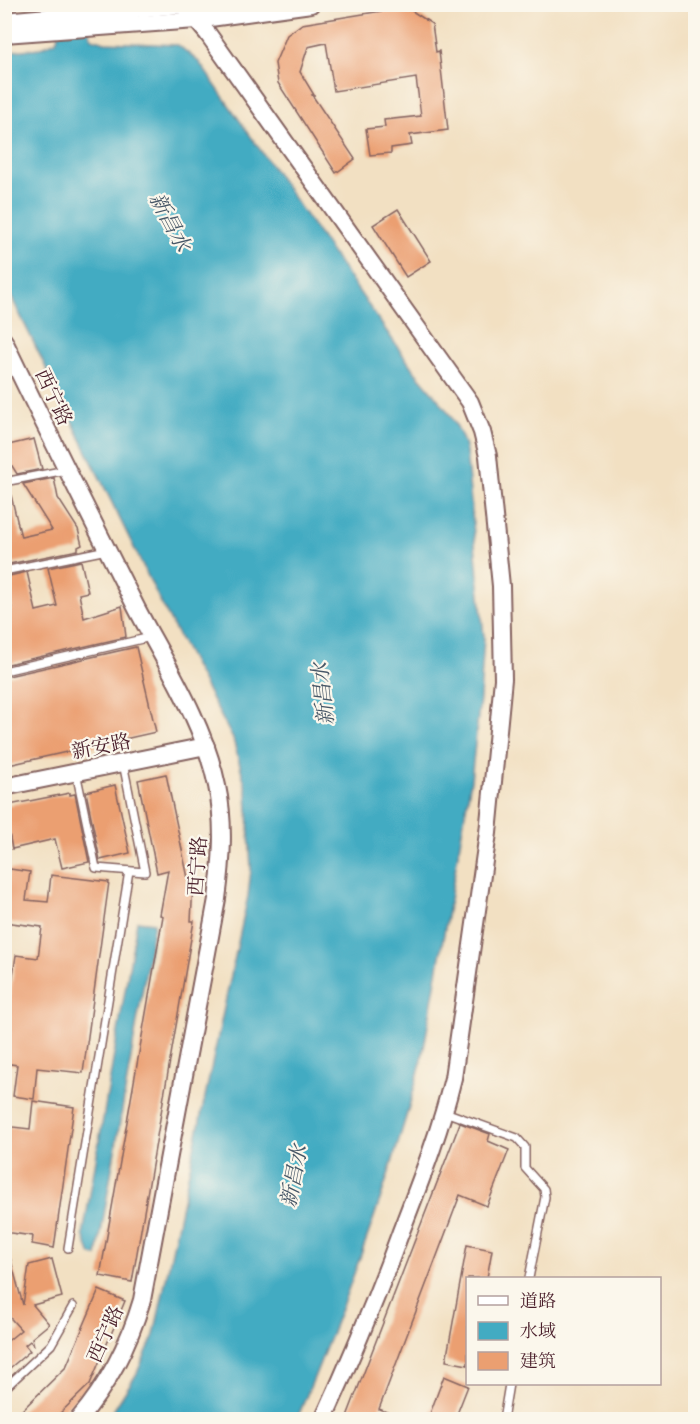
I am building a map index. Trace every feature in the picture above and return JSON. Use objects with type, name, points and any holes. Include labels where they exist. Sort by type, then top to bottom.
[{"type":"street","points":[[4,21],[40,24],[112,19],[188,9],[311,4]]},
{"type":"street","points":[[188,9],[351,232],[470,402],[482,432],[488,456],[501,586],[503,679],[488,833],[469,980],[445,1112],[387,1267],[323,1419]]},
{"type":"street","points":[[4,34],[40,24]]},
{"type":"street","name":"西宁路","points":[[4,340],[66,470],[206,746],[218,787],[222,832],[221,865],[185,1078],[136,1322],[104,1387],[78,1419]]},
{"type":"street","name":"新安路","points":[[4,787],[206,746]]},
{"type":"lane","points":[[4,483],[66,470]]},
{"type":"lane","points":[[4,571],[107,550]]},
{"type":"lane","points":[[4,671],[152,637]]},
{"type":"lane","points":[[76,772],[96,868],[145,872],[122,763]]},
{"type":"lane","points":[[68,1248],[129,871]]},
{"type":"lane","points":[[445,1112],[517,1138],[525,1147],[525,1168],[544,1189],[545,1197],[529,1277]]},
{"type":"lane","points":[[4,1389],[51,1345],[73,1306]]},
{"type":"lane","points":[[503,1419],[509,1385]]},
{"type":"water","name":"新昌水","points":[[50,5],[93,5],[88,10],[89,32],[92,38],[105,42],[178,45],[199,62],[415,372],[446,409],[463,439],[466,451],[484,637],[471,780],[422,1059],[396,1151],[366,1241],[297,1419],[108,1419],[136,1375],[154,1335],[248,896],[251,869],[247,792],[233,739],[162,605],[5,284],[5,52],[40,48],[56,41],[58,36]]},
{"type":"water","points":[[137,921],[154,923],[97,1256],[91,1255],[83,1235]]},
{"type":"building","points":[[406,7],[432,24],[436,52],[439,51],[448,130],[410,135],[412,145],[391,148],[391,153],[370,155],[366,129],[385,127],[384,120],[421,116],[416,78],[334,91],[326,43],[308,47],[300,72],[314,95],[312,95],[355,159],[336,173],[278,83],[275,63],[287,35],[302,24]]},
{"type":"building","points":[[398,209],[431,261],[406,277],[373,225]]},
{"type":"building","points":[[34,439],[42,469],[17,474],[4,453],[4,446]]},
{"type":"building","points":[[54,478],[58,498],[78,529],[82,545],[78,547],[78,550],[4,565],[4,488],[9,487],[21,537],[52,530],[23,484]]},
{"type":"building","points":[[81,561],[88,592],[79,594],[84,618],[122,606],[126,637],[4,665],[4,610],[12,609],[5,577],[27,572],[36,611],[57,606],[48,568]]},
{"type":"building","points":[[136,647],[156,732],[4,766],[4,677]]},
{"type":"building","points":[[166,774],[189,883],[193,884],[191,921],[194,921],[132,1282],[100,1276],[163,916],[160,915],[168,870],[157,873],[138,780]]},
{"type":"building","points":[[115,785],[130,853],[100,860],[86,792]]},
{"type":"building","points":[[70,793],[70,795],[75,794],[89,862],[62,868],[55,839],[12,849],[4,806]]},
{"type":"building","points":[[10,869],[30,872],[26,900],[48,902],[51,875],[109,882],[83,1073],[37,1068],[34,1099],[13,1096],[17,1065],[4,1063],[4,1036],[16,955],[38,958],[42,927],[4,922],[4,897]]},
{"type":"building","points":[[33,1101],[74,1107],[54,1248],[32,1244],[33,1236],[4,1232],[4,1126],[30,1129]]},
{"type":"building","points":[[460,1123],[490,1134],[488,1141],[509,1150],[487,1206],[460,1195],[379,1409],[404,1419],[346,1419]]},
{"type":"building","points":[[467,1245],[492,1250],[487,1277],[466,1277],[466,1365],[446,1361]]},
{"type":"building","points":[[4,1250],[8,1250],[23,1305],[29,1265],[52,1259],[62,1297],[33,1305],[49,1324],[32,1338],[34,1346],[30,1341],[25,1345],[30,1351],[4,1373],[4,1344],[21,1330],[4,1311]]},
{"type":"building","points":[[99,1290],[125,1301],[90,1384],[54,1419],[13,1419],[66,1367]]},
{"type":"building","points":[[444,1376],[468,1386],[455,1419],[428,1419]]}]
